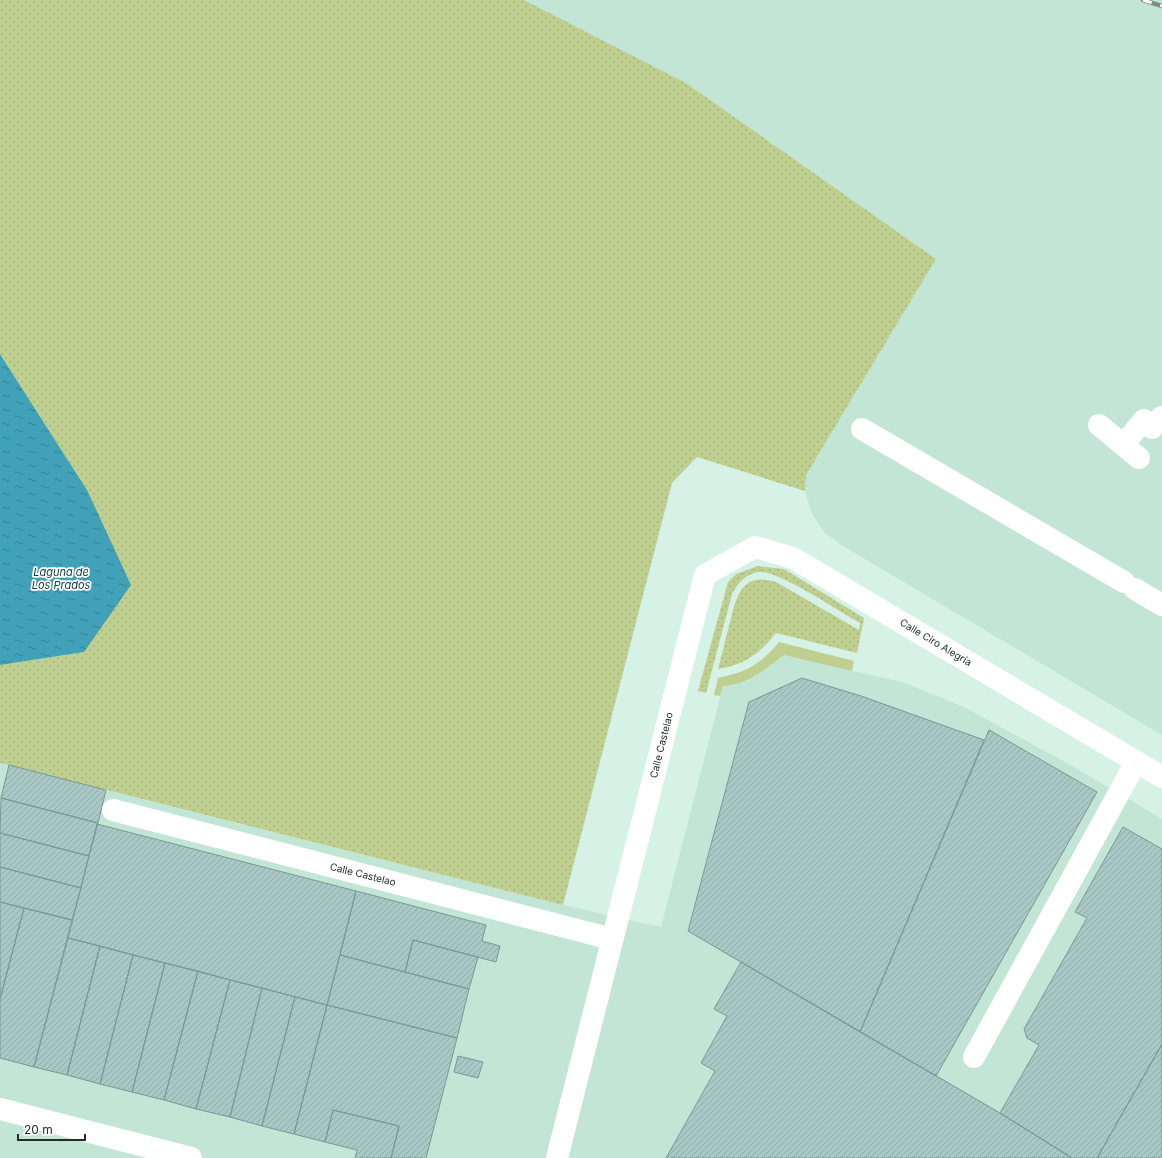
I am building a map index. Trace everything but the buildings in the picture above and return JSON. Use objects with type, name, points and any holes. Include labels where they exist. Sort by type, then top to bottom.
[{"type":"street","points":[[1099,425],[1131,451],[1144,420],[1152,428],[1162,417]]},
{"type":"street","points":[[862,429],[1162,605]]},
{"type":"street","name":"Calle Ciro Alegría","points":[[705,575],[755,547],[793,558],[1162,777]]},
{"type":"street","name":"Calle Castelao","points":[[557,1158],[705,575]]},
{"type":"street","points":[[974,1057],[1136,762]]},
{"type":"street","name":"Calle Castelao","points":[[113,810],[612,939]]},
{"type":"street","points":[[0,1109],[191,1158]]},
{"type":"shaded area","points":[[524,0],[1162,0],[1162,735],[843,546],[825,533],[812,514],[805,491],[806,475],[936,259],[686,83]]},
{"type":"shaded area","points":[[784,655],[902,682],[964,707],[1076,768],[1162,819],[1162,1158],[0,1158],[0,763],[563,905],[661,927],[723,686],[734,685],[749,680]]},
{"type":"green space","points":[[0,0],[524,0],[686,83],[936,259],[806,475],[805,491],[697,457],[672,483],[563,905],[0,763],[0,665],[84,652],[87,490],[0,354]]},
{"type":"green space","points":[[758,566],[784,569],[864,618],[857,653],[776,633],[757,653],[751,657],[728,667],[718,669],[737,597],[747,584],[754,580],[776,582],[859,630],[860,623],[794,584],[768,573],[754,573],[742,580],[732,594],[706,693],[698,691],[728,582],[736,574]]},
{"type":"green space","points":[[779,642],[854,661],[852,671],[784,655],[748,680],[723,686],[720,696],[714,695],[718,678],[745,670],[759,662]]},
{"type":"water","name":"Laguna de Los Prados","points":[[0,354],[87,490],[131,585],[84,652],[0,665]]},
{"type":"railway","points":[[1143,0],[1162,6]]}]
